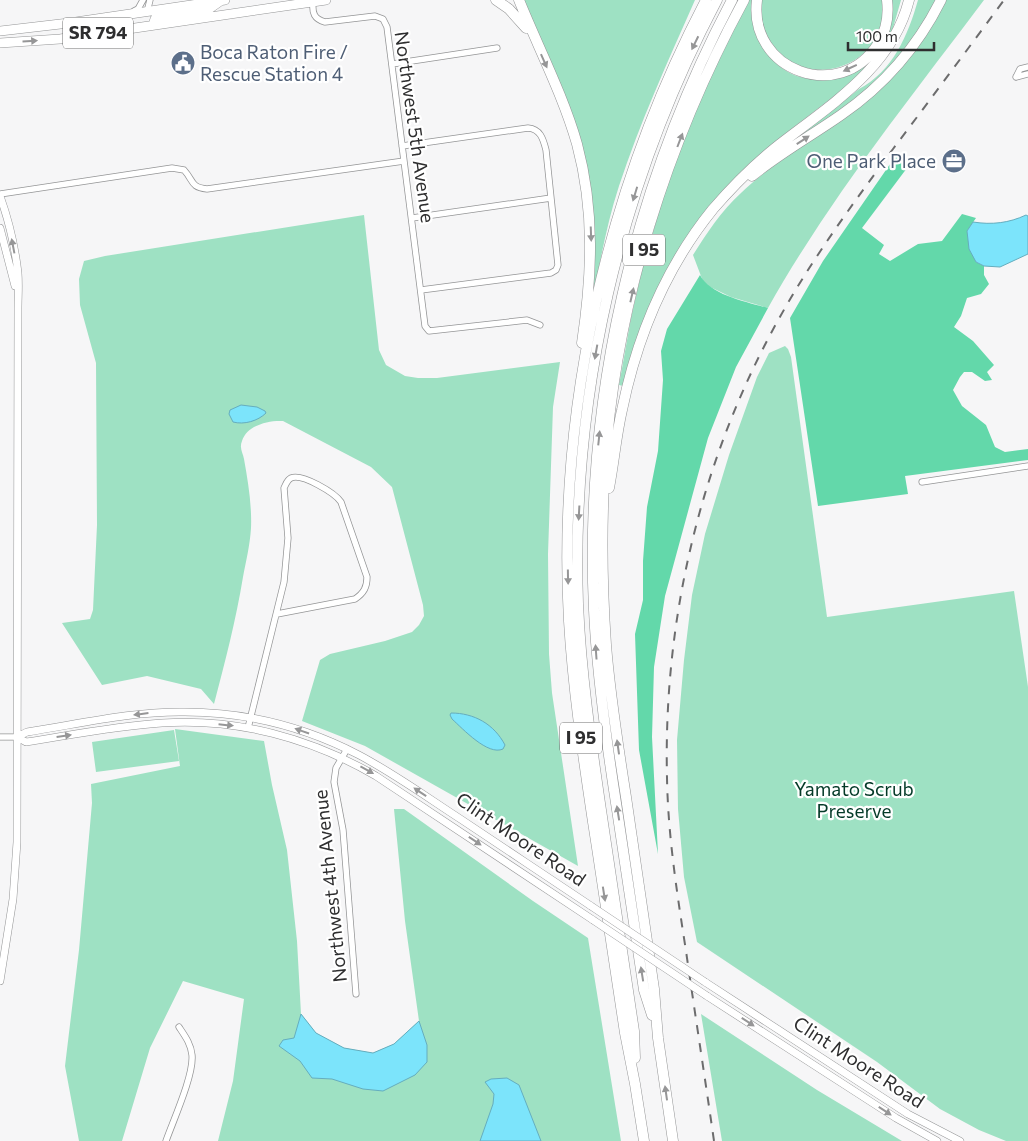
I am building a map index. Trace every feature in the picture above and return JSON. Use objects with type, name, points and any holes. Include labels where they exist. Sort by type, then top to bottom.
[{"type":"highway","points":[[496,0],[519,19],[536,44]]},
{"type":"highway","points":[[518,0],[573,132],[582,165],[589,206],[591,233],[590,271],[582,344],[580,388]]},
{"type":"highway","name":"I 95","points":[[644,1141],[623,1023],[580,733],[572,661],[568,598],[568,528],[572,458],[580,388],[600,286],[628,185],[660,99],[706,0]]},
{"type":"highway","points":[[635,1084],[634,1031],[590,731],[582,662],[578,563],[582,458],[596,354],[623,232],[642,171],[664,112],[689,55],[717,0]]},
{"type":"highway","points":[[658,1038],[644,990],[600,693],[593,588],[593,527],[596,470],[602,409],[612,346],[641,223],[684,101],[732,0]]},
{"type":"highway","name":"I 95","points":[[673,1141],[658,1038],[654,989],[611,690],[604,603],[605,468],[611,409],[621,347],[639,266],[657,205],[685,127],[709,70],[744,0]]},
{"type":"highway","points":[[756,0],[758,27],[770,51],[790,68],[803,73],[822,75],[847,70],[863,61],[872,52],[885,30],[888,14],[887,0]]},
{"type":"highway","points":[[604,516],[621,412],[645,329],[663,287],[690,242],[714,209],[757,163],[854,85],[875,65],[894,38],[909,0]]},
{"type":"highway","points":[[690,242],[732,195],[758,171],[845,112],[878,85],[908,52],[926,27],[941,0]]},
{"type":"main road","name":"SR 794","points":[[0,31],[225,0]]},
{"type":"main road","points":[[228,14],[236,7],[283,0]]},
{"type":"main road","name":"SR 794","points":[[0,43],[60,39],[326,0]]},
{"type":"main road","points":[[153,25],[153,22],[158,17],[209,9],[221,1]]},
{"type":"main road","points":[[60,39],[71,31],[138,21],[147,12]]},
{"type":"street","points":[[128,14],[138,9],[143,0]]},
{"type":"street","points":[[147,12],[150,0]]},
{"type":"street","name":"Northwest 5th Avenue","points":[[313,1],[313,13],[321,21],[369,16],[383,19],[387,27],[425,326],[428,330],[527,320],[540,326]]},
{"type":"street","points":[[392,64],[497,48]]},
{"type":"street","points":[[1028,67],[1020,69],[1016,77],[1028,74]]},
{"type":"street","points":[[402,146],[528,128],[540,132],[546,150],[558,265],[556,270],[551,273],[421,290]]},
{"type":"street","points":[[0,980],[9,930],[16,870],[18,294],[16,258],[0,195],[172,168],[184,170],[193,184],[199,188],[207,189],[404,160]]},
{"type":"street","points":[[412,218],[551,198]]},
{"type":"street","points":[[0,228],[18,294]]},
{"type":"street","points":[[922,482],[1028,466]]},
{"type":"street","points":[[248,728],[284,582],[288,546],[284,488],[286,482],[291,478],[303,478],[333,493],[342,502],[367,583],[362,594],[356,599],[277,614]]},
{"type":"street","name":"Clint Moore Road","points":[[0,737],[17,737],[27,732],[140,714],[185,712],[250,717],[295,728],[347,749],[405,782],[705,982],[908,1114],[960,1141]]},
{"type":"street","points":[[96,721],[97,732]]},
{"type":"street","name":"Clint Moore Road","points":[[17,737],[26,742],[140,725],[185,723],[248,728],[295,739],[342,757],[391,785],[707,996],[896,1118],[937,1141]]},
{"type":"street","name":"Northwest 4th Avenue","points":[[347,749],[336,768],[334,782],[343,830],[356,994]]},
{"type":"street","points":[[166,1141],[182,1099],[192,1056],[188,1040],[179,1027]]},
{"type":"green space","points":[[521,0],[695,0],[627,162],[612,211],[595,286],[592,285],[587,178]]},
{"type":"green space","points":[[748,0],[753,0],[755,27],[760,40],[776,63],[799,77],[813,79],[859,67],[870,60],[879,46],[892,0],[901,0],[891,35],[868,66],[846,87],[781,137],[751,163],[658,288],[638,336],[623,386],[619,385],[642,270],[665,191],[699,101]]},
{"type":"green space","points":[[761,0],[883,0],[881,26],[870,46],[854,60],[834,68],[813,69],[793,64],[776,51],[764,30]]},
{"type":"green space","points":[[918,0],[936,0],[928,15],[898,58],[861,95],[792,142],[871,81],[890,62],[904,39]]},
{"type":"green space","points":[[945,0],[984,0],[843,189],[768,308],[731,297],[704,284],[693,255],[727,207],[757,179],[878,91],[907,59]]},
{"type":"green space","points":[[897,154],[908,158],[907,168],[862,228],[884,245],[879,254],[890,261],[918,244],[942,241],[962,214],[976,218],[967,231],[976,262],[984,266],[984,275],[989,284],[981,294],[967,298],[961,316],[954,327],[973,341],[994,365],[987,372],[992,380],[985,381],[972,372],[964,372],[953,390],[962,406],[986,425],[995,447],[1005,452],[1028,449],[1028,460],[905,476],[908,494],[818,506],[790,318],[823,261]]},
{"type":"green space","points":[[364,215],[379,350],[386,365],[405,376],[437,378],[560,362],[553,407],[548,554],[549,654],[552,693],[578,866],[365,746],[302,721],[320,660],[330,654],[385,641],[412,632],[424,616],[423,605],[392,487],[371,467],[283,421],[271,421],[253,427],[241,444],[250,502],[250,534],[234,625],[214,704],[201,689],[147,676],[102,685],[62,623],[90,619],[93,610],[97,525],[96,363],[80,305],[79,279],[84,261],[105,256]]},
{"type":"green space","points":[[700,275],[705,282],[720,293],[768,308],[736,367],[708,438],[665,596],[654,667],[652,737],[658,854],[639,750],[635,634],[643,600],[643,561],[647,507],[658,451],[663,380],[661,351],[667,329]]},
{"type":"green space","name":"Yamato Scrub Preserve","points":[[785,346],[791,357],[827,617],[1014,591],[1028,687],[1028,1141],[1006,1141],[979,1130],[940,1109],[877,1062],[697,942],[684,877],[678,809],[677,740],[692,595],[705,534],[729,455],[757,377],[769,353]]},
{"type":"green space","points":[[175,729],[264,741],[287,850],[297,941],[301,1014],[316,1033],[344,1048],[373,1053],[394,1044],[419,1021],[405,921],[394,809],[404,809],[588,938],[621,1141],[218,1141],[233,1081],[244,999],[183,981],[150,1048],[122,1141],[79,1141],[65,1066],[79,950],[92,803],[91,784],[180,766]]},
{"type":"green space","points":[[174,730],[179,761],[96,772],[92,742]]},
{"type":"green space","points":[[701,1014],[817,1090],[902,1141],[722,1141]]},
{"type":"water","points":[[1028,216],[1028,254],[1000,267],[984,266],[976,262],[969,249],[967,231],[973,222],[1000,223]]},
{"type":"water","points":[[241,405],[257,407],[266,413],[251,422],[233,422],[229,414],[230,410]]},
{"type":"water","points":[[451,713],[468,715],[482,721],[495,731],[505,745],[503,749],[490,749],[483,745],[452,719]]},
{"type":"water","points":[[301,1014],[316,1033],[344,1048],[373,1053],[394,1044],[419,1021],[427,1045],[427,1062],[415,1075],[383,1091],[363,1089],[332,1079],[312,1078],[300,1061],[279,1046],[283,1040],[294,1038]]},
{"type":"water","points":[[507,1078],[519,1085],[541,1141],[480,1141],[493,1104],[494,1094],[485,1082],[491,1079]]},
{"type":"railway","points":[[714,1141],[679,908],[669,821],[667,778],[672,655],[681,595],[694,535],[711,476],[731,418],[756,362],[785,308],[823,247],[851,207],[1004,0]]},
{"type":"place","name":"Boca Raton Fire / Rescue Station 4","points":[[183,63]]},
{"type":"place","name":"One Park Place","points":[[954,161]]}]
